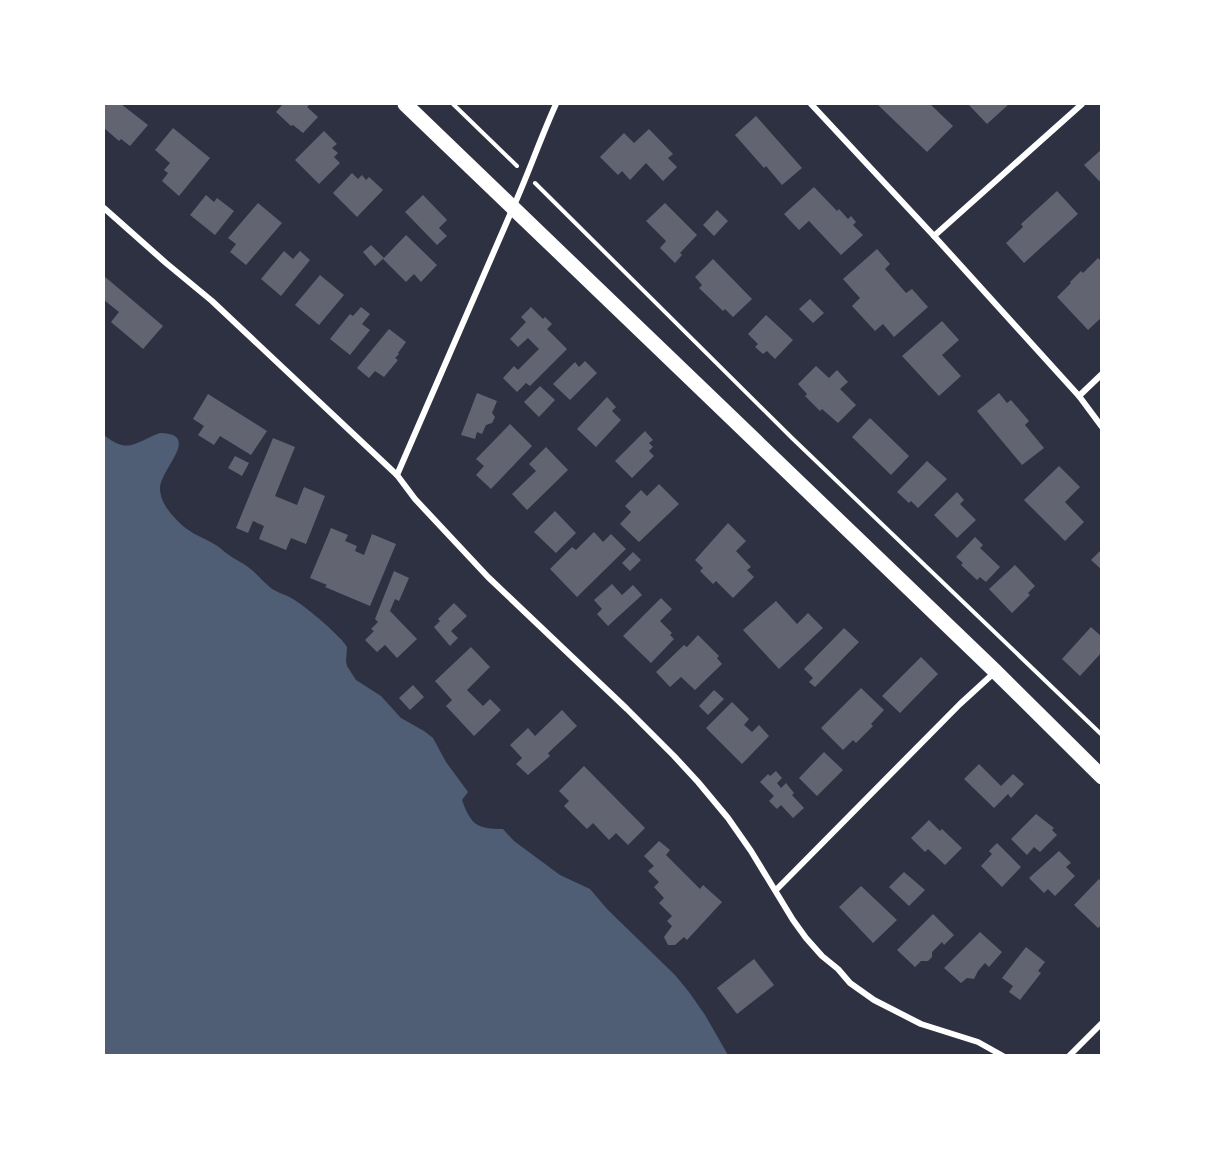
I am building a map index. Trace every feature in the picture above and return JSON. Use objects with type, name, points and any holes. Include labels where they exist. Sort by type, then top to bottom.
[{"type":"highway","points":[[405,104],[995,671],[1101,777]]},
{"type":"street","points":[[397,475],[449,351],[514,207],[556,104]]},
{"type":"street","points":[[811,104],[1078,396],[1101,427]]},
{"type":"street","points":[[934,236],[1082,104]]},
{"type":"street","points":[[104,208],[212,301],[397,475],[415,499],[488,577],[627,709],[698,782],[752,851],[761,869],[806,938],[850,983],[874,1000],[921,1024],[978,1042],[1003,1056]]},
{"type":"street","points":[[1078,396],[1101,374]]},
{"type":"street","points":[[776,890],[995,671]]},
{"type":"street","points":[[1069,1056],[1101,1023]]},
{"type":"path","points":[[453,104],[809,455],[1101,735]]},
{"type":"water","points":[[160,433],[172,435],[178,439],[179,446],[160,488],[164,504],[175,518],[190,531],[246,565],[272,589],[298,602],[338,636],[347,647],[347,666],[356,680],[381,696],[401,718],[433,738],[446,762],[468,792],[462,800],[472,820],[487,828],[503,829],[514,841],[560,875],[590,889],[608,910],[675,975],[705,1015],[728,1055],[104,1055],[104,435],[126,446]]},
{"type":"building","points":[[104,104],[121,104],[148,125],[130,146],[121,139],[119,141],[104,128]]},
{"type":"building","points":[[283,104],[310,104],[307,107],[318,117],[303,133],[293,125],[291,126],[276,112]]},
{"type":"building","points":[[879,104],[930,104],[953,126],[927,152]]},
{"type":"building","points":[[968,104],[1009,104],[987,124]]},
{"type":"building","points":[[756,116],[802,168],[782,185],[735,135]]},
{"type":"building","points":[[173,128],[210,158],[179,196],[162,181],[168,173],[164,170],[170,163],[155,150]]},
{"type":"building","points":[[649,129],[673,154],[668,158],[677,167],[663,181],[646,163],[630,180],[622,171],[618,175],[600,157],[624,133],[634,143]]},
{"type":"building","points":[[324,131],[337,144],[332,148],[338,153],[334,157],[340,163],[319,184],[295,160]]},
{"type":"building","points":[[1102,149],[1102,184],[1084,165]]},
{"type":"building","points":[[352,173],[358,179],[362,175],[366,180],[369,177],[383,190],[357,217],[333,193]]},
{"type":"building","points":[[814,187],[837,211],[839,209],[848,219],[851,216],[856,222],[853,225],[863,235],[841,255],[809,221],[799,230],[784,214]]},
{"type":"building","points":[[1057,191],[1078,214],[1024,263],[1006,243],[1023,227],[1021,224]]},
{"type":"building","points":[[206,195],[214,202],[217,198],[234,211],[215,235],[190,215]]},
{"type":"building","points":[[423,195],[447,220],[439,228],[447,236],[437,245],[405,212]]},
{"type":"building","points":[[258,203],[282,223],[246,265],[230,252],[236,244],[228,238]]},
{"type":"building","points":[[665,203],[697,235],[680,253],[682,255],[675,263],[660,248],[666,241],[646,221]]},
{"type":"building","points":[[717,210],[728,221],[714,236],[703,225]]},
{"type":"building","points":[[406,235],[437,265],[421,282],[414,274],[406,282],[383,259]]},
{"type":"building","points":[[371,245],[384,258],[375,266],[363,252]]},
{"type":"building","points":[[877,249],[890,264],[885,269],[906,293],[912,289],[928,307],[894,337],[883,324],[875,331],[852,306],[860,298],[843,279]]},
{"type":"building","points":[[284,251],[293,259],[300,251],[310,260],[281,296],[261,279]]},
{"type":"building","points":[[1098,258],[1102,262],[1102,308],[1100,310],[1102,317],[1088,330],[1057,297],[1081,271],[1083,273]]},
{"type":"building","points":[[713,259],[752,299],[733,317],[725,309],[723,311],[699,288],[702,285],[695,277]]},
{"type":"building","points":[[320,275],[344,295],[319,325],[295,305]]},
{"type":"building","points":[[104,276],[163,326],[143,349],[111,322],[119,312],[104,300]]},
{"type":"building","points":[[810,299],[824,313],[813,323],[799,309]]},
{"type":"building","points":[[361,307],[370,314],[362,324],[370,330],[350,355],[330,339],[350,314],[353,316]]},
{"type":"building","points":[[531,307],[552,324],[547,329],[567,349],[530,386],[526,383],[517,392],[503,378],[514,366],[518,370],[539,349],[528,338],[518,347],[510,339],[526,322],[521,317]]},
{"type":"building","points":[[766,315],[793,340],[775,359],[767,351],[763,354],[755,347],[758,344],[748,334]]},
{"type":"building","points":[[942,321],[959,340],[942,355],[961,376],[939,396],[902,356]]},
{"type":"building","points":[[389,329],[406,342],[395,358],[398,360],[384,377],[375,371],[369,378],[357,368]]},
{"type":"building","points":[[585,361],[597,373],[570,400],[553,384],[575,362],[579,367]]},
{"type":"building","points":[[816,366],[829,378],[837,370],[848,382],[840,389],[856,405],[838,423],[822,409],[820,411],[805,396],[807,394],[798,384]]},
{"type":"building","points":[[540,386],[555,400],[539,417],[524,402]]},
{"type":"building","points":[[477,393],[497,401],[492,413],[495,417],[492,423],[486,425],[482,434],[477,432],[475,439],[461,435]]},
{"type":"building","points":[[999,393],[1007,403],[1011,400],[1029,421],[1025,425],[1044,448],[1022,465],[977,411]]},
{"type":"building","points":[[208,394],[267,431],[251,455],[220,436],[214,445],[198,435],[204,426],[193,419]]},
{"type":"building","points":[[607,397],[616,407],[612,411],[621,420],[596,447],[577,429]]},
{"type":"building","points":[[870,418],[909,456],[891,475],[852,437]]},
{"type":"building","points":[[510,424],[532,446],[491,489],[476,475],[484,466],[476,459]]},
{"type":"building","points":[[645,431],[653,440],[649,443],[653,447],[649,451],[654,456],[632,478],[615,461]]},
{"type":"building","points":[[273,438],[295,447],[275,496],[297,505],[304,487],[325,496],[306,544],[291,538],[286,550],[259,539],[264,526],[253,521],[248,533],[236,528]]},
{"type":"building","points":[[546,447],[568,470],[527,510],[512,494],[536,471],[529,464]]},
{"type":"building","points":[[235,456],[249,463],[242,476],[228,468]]},
{"type":"building","points":[[927,461],[947,479],[918,508],[897,492]]},
{"type":"building","points":[[1059,466],[1080,487],[1065,502],[1084,522],[1065,541],[1024,500]]},
{"type":"building","points":[[659,484],[679,504],[639,542],[620,524],[631,512],[625,506],[641,490],[647,496]]},
{"type":"building","points":[[957,492],[964,500],[960,504],[976,520],[957,538],[934,515]]},
{"type":"building","points":[[555,511],[576,533],[556,553],[534,532]]},
{"type":"building","points":[[728,523],[746,541],[736,551],[751,567],[747,570],[754,577],[733,598],[716,581],[713,584],[700,571],[703,568],[695,560]]},
{"type":"building","points":[[331,528],[348,535],[345,541],[357,546],[355,551],[364,555],[372,534],[396,544],[370,606],[325,587],[327,585],[310,578]]},
{"type":"building","points":[[594,532],[603,542],[611,534],[626,549],[577,597],[550,569],[572,547],[576,550]]},
{"type":"building","points":[[975,537],[983,545],[980,548],[1000,567],[986,582],[980,577],[977,580],[956,557]]},
{"type":"building","points":[[1102,549],[1102,570],[1091,560]]},
{"type":"building","points":[[633,552],[641,560],[630,571],[622,563]]},
{"type":"building","points":[[1015,565],[1035,586],[1028,593],[1030,595],[1012,613],[989,589]]},
{"type":"building","points":[[394,571],[409,578],[399,601],[395,599],[390,611],[417,639],[397,658],[385,645],[377,652],[365,640],[374,631],[371,629],[378,622],[375,619]]},
{"type":"building","points":[[612,584],[622,595],[633,585],[642,595],[608,626],[597,614],[602,609],[594,600]]},
{"type":"building","points":[[661,598],[672,609],[660,621],[672,633],[670,635],[674,639],[651,663],[623,636]]},
{"type":"building","points":[[776,601],[797,624],[808,613],[823,628],[779,669],[743,630]]},
{"type":"building","points":[[454,603],[467,616],[451,631],[458,638],[450,646],[434,627],[440,621],[438,619]]},
{"type":"building","points":[[1091,627],[1102,637],[1102,652],[1080,676],[1062,659]]},
{"type":"building","points":[[844,628],[859,642],[815,687],[809,682],[813,678],[804,669]]},
{"type":"building","points":[[698,635],[719,656],[717,658],[722,664],[695,690],[681,677],[670,687],[656,672]]},
{"type":"building","points":[[471,647],[490,667],[467,690],[483,706],[490,699],[501,710],[474,736],[446,706],[452,700],[435,681]]},
{"type":"building","points":[[921,657],[938,674],[900,713],[882,696]]},
{"type":"building","points":[[413,685],[424,697],[410,710],[399,698]]},
{"type":"building","points":[[861,688],[884,710],[871,724],[873,726],[856,743],[853,740],[843,750],[821,728]]},
{"type":"building","points":[[714,690],[724,699],[708,715],[699,706]]},
{"type":"building","points":[[732,702],[749,719],[744,725],[752,732],[759,725],[769,736],[742,764],[706,728]]},
{"type":"building","points":[[562,710],[577,726],[548,753],[550,756],[528,775],[516,764],[522,758],[510,745],[528,728],[535,736]]},
{"type":"building","points":[[824,752],[843,770],[817,796],[799,778]]},
{"type":"building","points":[[979,764],[1001,786],[1013,774],[1024,784],[1011,798],[1008,794],[994,808],[964,779]]},
{"type":"building","points":[[584,766],[645,828],[628,845],[616,833],[609,840],[593,823],[587,829],[564,806],[569,801],[559,791]]},
{"type":"building","points":[[776,771],[782,778],[777,783],[781,788],[786,783],[794,793],[792,795],[804,808],[793,818],[781,805],[777,809],[769,801],[774,796],[760,782],[768,774],[770,776]]},
{"type":"building","points":[[1036,814],[1054,828],[1052,830],[1057,835],[1040,852],[1034,847],[1027,855],[1011,839]]},
{"type":"building","points":[[929,820],[962,848],[945,865],[928,849],[925,852],[911,838]]},
{"type":"building","points":[[659,841],[670,850],[666,855],[700,889],[703,885],[722,902],[687,940],[684,937],[675,945],[668,945],[664,937],[672,926],[667,921],[672,916],[659,903],[664,898],[654,887],[659,882],[648,871],[654,866],[644,856]]},
{"type":"building","points":[[997,843],[1021,867],[1002,887],[981,866],[992,854],[989,851]]},
{"type":"building","points":[[1059,851],[1071,863],[1066,867],[1075,876],[1055,896],[1048,889],[1044,893],[1029,878]]},
{"type":"building","points":[[904,872],[925,890],[909,906],[889,887]]},
{"type":"building","points":[[1099,879],[1102,882],[1102,925],[1098,928],[1074,905]]},
{"type":"building","points":[[861,886],[897,920],[873,943],[839,907]]},
{"type":"building","points":[[933,914],[954,935],[932,952],[932,957],[928,961],[921,961],[915,967],[897,950]]},
{"type":"building","points":[[980,932],[1002,952],[989,967],[985,963],[974,979],[967,978],[961,983],[944,968]]},
{"type":"building","points":[[1026,947],[1045,962],[1038,971],[1041,973],[1020,1000],[1009,992],[1013,986],[1002,978]]},
{"type":"building","points":[[754,959],[774,985],[737,1014],[717,988]]}]
